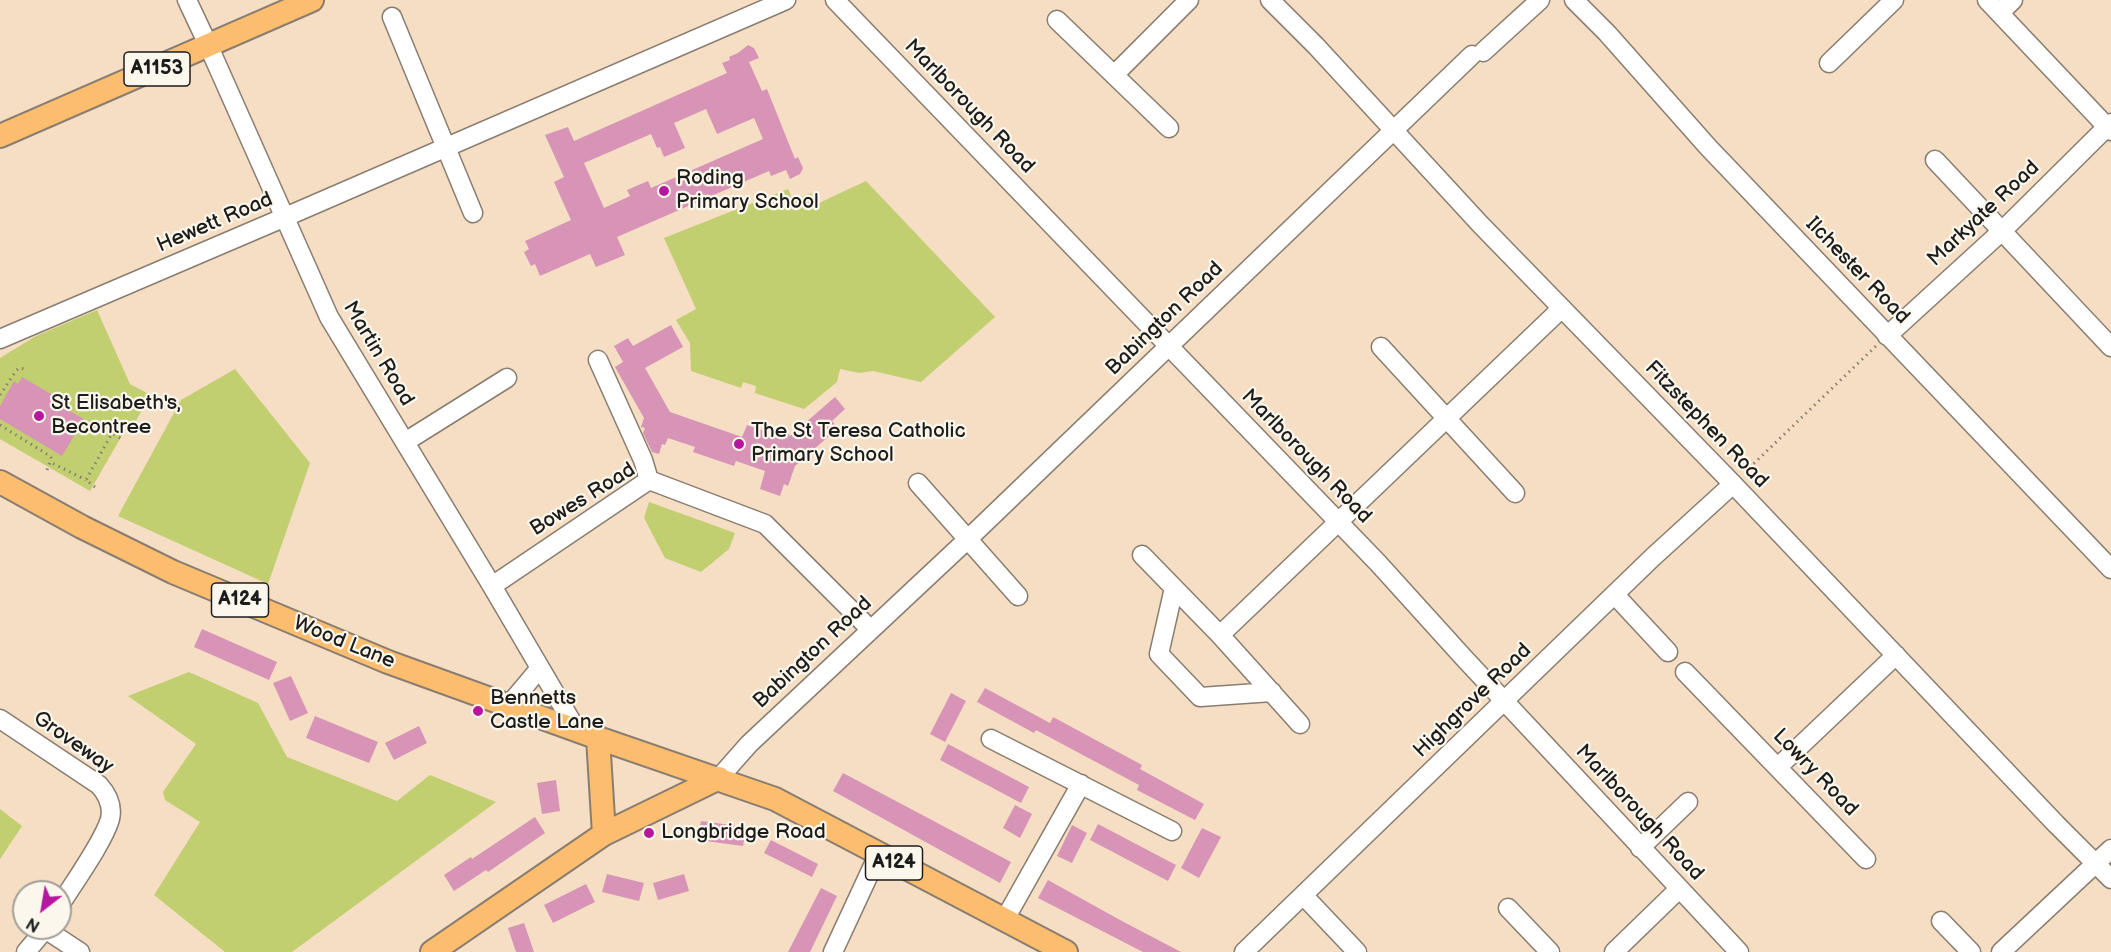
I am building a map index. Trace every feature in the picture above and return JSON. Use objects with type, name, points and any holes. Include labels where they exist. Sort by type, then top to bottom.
[{"type":"main road","name":"A1153","points":[[0,136],[206,40],[280,0]]},
{"type":"main road","name":"A1153","points":[[0,123],[312,0]]},
{"type":"main road","name":"Wood Lane","points":[[0,482],[82,527],[173,572],[388,662],[598,738]]},
{"type":"main road","name":"A124","points":[[598,738],[775,799],[1066,952]]},
{"type":"main road","points":[[598,738],[604,834]]},
{"type":"main road","points":[[439,950],[604,834],[719,778]]},
{"type":"street","name":"Martin Road","points":[[187,0],[329,317],[576,729]]},
{"type":"street","name":"Hewett Road","points":[[0,338],[786,0]]},
{"type":"street","name":"Marlborough Road","points":[[835,0],[1339,523],[1739,952]]},
{"type":"street","points":[[1114,75],[1189,0]]},
{"type":"street","name":"Fitzstephen Road","points":[[1270,0],[1316,46],[1392,131],[2111,879]]},
{"type":"street","name":"Babington Road","points":[[719,778],[749,744],[968,539],[1392,131],[1540,0]]},
{"type":"street","name":"Ilchester Road","points":[[1574,0],[1607,33],[1881,342],[2111,569]]},
{"type":"street","points":[[1829,63],[1894,0]]},
{"type":"street","points":[[1987,0],[2006,7],[2110,127]]},
{"type":"street","points":[[392,17],[473,213]]},
{"type":"street","points":[[1057,20],[1169,128]]},
{"type":"street","name":"Markyate Road","points":[[1881,342],[2002,231],[2110,127]]},
{"type":"street","points":[[1935,160],[2111,347]]},
{"type":"street","points":[[1220,635],[1562,308]]},
{"type":"street","points":[[1381,347],[1515,493]]},
{"type":"street","points":[[597,360],[643,460],[649,480]]},
{"type":"street","points":[[405,442],[507,378]]},
{"type":"street","name":"Bowes Road","points":[[492,586],[649,480],[765,524],[871,630]]},
{"type":"street","points":[[918,483],[1018,596]]},
{"type":"street","name":"Highgrove Road","points":[[1244,952],[1733,484]]},
{"type":"street","points":[[1142,555],[1220,635],[1300,724]]},
{"type":"street","points":[[1174,588],[1159,654],[1200,697],[1272,692]]},
{"type":"street","points":[[1615,595],[1668,652]]},
{"type":"street","points":[[1778,767],[1896,655]]},
{"type":"street","points":[[509,705],[540,668]]},
{"type":"street","name":"Lowry Road","points":[[1685,672],[1866,859]]},
{"type":"street","name":"Groveway","points":[[0,719],[99,785],[107,794],[110,820],[72,885]]},
{"type":"street","points":[[991,739],[1172,831]]},
{"type":"street","points":[[1005,919],[1081,784]]},
{"type":"street","points":[[1640,848],[1688,802]]},
{"type":"street","points":[[2001,952],[2111,849]]},
{"type":"street","points":[[833,952],[878,855]]},
{"type":"street","points":[[1614,952],[1679,890]]},
{"type":"street","points":[[1303,895],[1357,952]]},
{"type":"street","points":[[1508,908],[1550,952]]},
{"type":"street","points":[[1941,921],[1971,952]]},
{"type":"street","points":[[26,952],[36,940]]},
{"type":"street","points":[[62,940],[80,952]]},
{"type":"path","points":[[1754,464],[1881,342]]},
{"type":"path","points":[[0,395],[16,371],[19,368],[25,369]]},
{"type":"path","points":[[0,425],[50,456],[52,459],[47,470]]},
{"type":"path","points":[[86,480],[111,435],[114,434],[121,439]]},
{"type":"path","points":[[50,462],[95,487]]},
{"type":"green space","points":[[866,181],[995,317],[921,382],[873,371],[859,373],[840,369],[837,382],[804,409],[755,393],[756,386],[743,382],[741,388],[691,371],[690,343],[676,320],[696,309],[664,238],[788,189],[793,200],[811,193],[817,204]]},
{"type":"green space","points":[[97,310],[130,384],[151,395],[130,431],[126,430],[121,437],[90,491],[0,439],[0,358],[36,336]]},
{"type":"green space","points":[[235,369],[310,463],[268,584],[118,516],[181,400]]},
{"type":"green space","points":[[649,502],[735,533],[729,549],[701,572],[665,558],[644,518]]},
{"type":"green space","points":[[189,672],[258,703],[287,757],[397,801],[430,775],[496,802],[292,952],[225,952],[154,895],[200,822],[165,800],[163,792],[196,744],[128,696]]},
{"type":"green space","points":[[0,809],[22,826],[0,859]]},
{"type":"building","points":[[748,45],[754,48],[759,58],[749,62],[762,91],[767,89],[795,159],[798,157],[803,168],[800,174],[790,179],[786,170],[771,176],[769,171],[617,237],[625,255],[596,267],[590,254],[540,276],[535,264],[531,266],[524,252],[529,249],[525,241],[571,220],[554,182],[564,177],[545,135],[568,127],[574,141],[727,73],[722,63]],"holes":[[[706,109],[717,134],[754,118],[763,139],[651,188],[648,181],[627,190],[630,196],[604,208],[584,163],[651,134],[664,157],[685,148],[674,123]]]},
{"type":"building","points":[[671,325],[683,347],[645,368],[670,412],[742,437],[747,425],[774,434],[783,427],[790,436],[835,397],[845,409],[832,421],[838,428],[795,466],[788,486],[784,484],[780,496],[760,489],[765,471],[736,461],[734,466],[693,452],[695,447],[668,438],[665,445],[662,444],[659,454],[652,452],[643,433],[645,428],[641,427],[644,418],[615,367],[623,362],[614,346],[628,338],[633,346]]},
{"type":"building","name":"St Elisabeth's, Becontree","points":[[22,377],[56,397],[54,402],[84,419],[62,456],[0,419],[0,406],[14,381],[18,384]]},
{"type":"building","points":[[202,629],[277,662],[269,680],[194,647]]},
{"type":"building","points":[[291,676],[308,713],[290,721],[273,683]]},
{"type":"building","points":[[985,688],[1050,723],[1053,717],[1142,765],[1140,769],[1204,804],[1195,820],[1137,790],[1139,785],[1036,730],[1034,733],[977,702]]},
{"type":"building","points":[[951,693],[966,701],[945,742],[930,734]]},
{"type":"building","points":[[315,716],[378,742],[369,763],[306,738]]},
{"type":"building","points":[[419,726],[427,743],[394,760],[385,743]]},
{"type":"building","points":[[948,744],[1029,787],[1021,803],[940,760]]},
{"type":"building","points":[[843,773],[1011,862],[1000,883],[833,791]]},
{"type":"building","points":[[556,780],[560,811],[542,814],[537,783]]},
{"type":"building","points":[[1015,805],[1032,814],[1020,838],[1003,828]]},
{"type":"building","points":[[535,817],[545,833],[488,872],[486,870],[454,891],[444,875]]},
{"type":"building","points":[[701,821],[746,827],[743,846],[698,840]]},
{"type":"building","points":[[1098,824],[1176,865],[1168,881],[1090,840]]},
{"type":"building","points":[[1072,825],[1087,833],[1072,863],[1057,856]]},
{"type":"building","points":[[1202,828],[1221,837],[1199,878],[1181,868]]},
{"type":"building","points":[[771,840],[818,864],[812,877],[764,853]]},
{"type":"building","points":[[607,874],[644,883],[639,901],[602,892]]},
{"type":"building","points":[[684,874],[689,891],[658,900],[653,883]]},
{"type":"building","points":[[1048,880],[1181,952],[1143,952],[1038,898]]},
{"type":"building","points":[[586,884],[595,902],[553,923],[544,905]]},
{"type":"building","points":[[821,888],[837,896],[810,952],[788,952]]},
{"type":"building","points":[[524,923],[534,952],[516,952],[508,928]]},
{"type":"place","name":"Roding Primary School","points":[[664,191]]},
{"type":"place","name":"St Elisabeth's, Becontree","points":[[39,416]]},
{"type":"place","name":"The St Teresa Catholic Primary School","points":[[739,444]]},
{"type":"place","name":"Bennetts Castle Lane","points":[[478,711]]},
{"type":"place","name":"Longbridge Road","points":[[649,833]]}]
